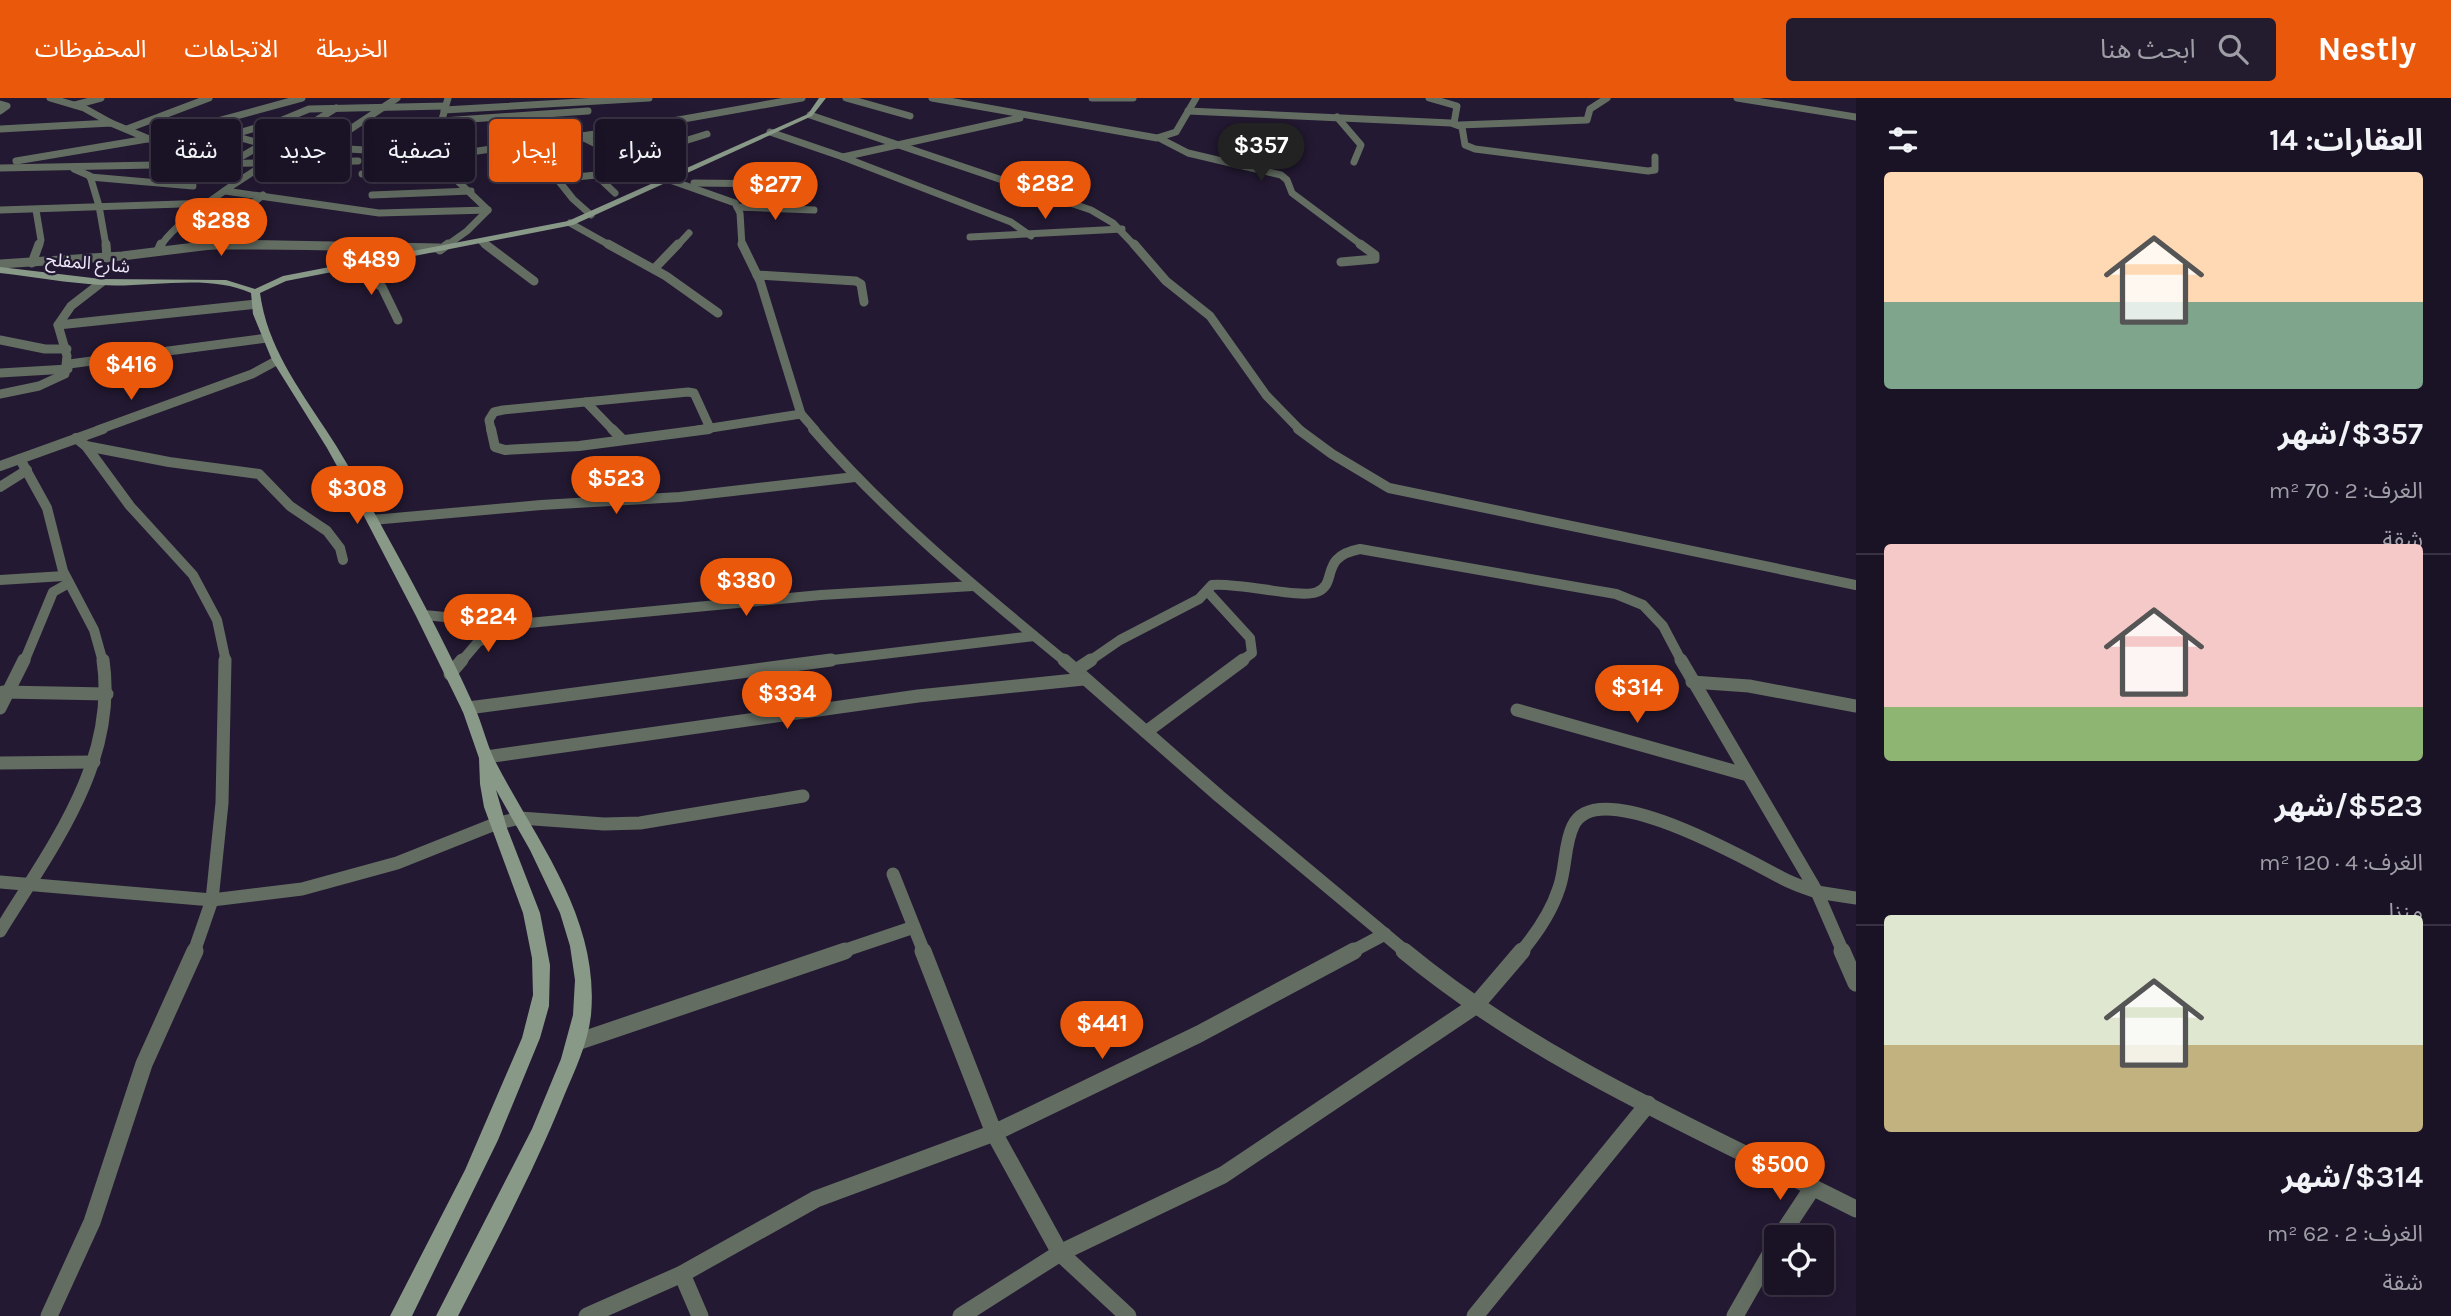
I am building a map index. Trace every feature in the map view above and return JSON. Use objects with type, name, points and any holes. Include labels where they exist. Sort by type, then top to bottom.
[{"type":"street","points":[[51,98],[75,105],[149,139]]},
{"type":"street","points":[[75,105],[101,98]]},
{"type":"street","points":[[127,129],[209,98]]},
{"type":"street","points":[[264,98],[287,102]]},
{"type":"street","points":[[225,119],[302,98]]},
{"type":"street","points":[[350,130],[397,98]]},
{"type":"street","points":[[442,119],[448,98]]},
{"type":"street","points":[[241,133],[309,109],[445,108],[649,98]]},
{"type":"street","points":[[581,136],[768,101],[802,98]]},
{"type":"street","points":[[686,170],[810,115],[823,98]]},
{"type":"street","points":[[846,98],[910,116]]},
{"type":"street","points":[[932,98],[1027,117],[1159,138],[1188,153],[1281,175],[1287,180],[1292,193],[1375,255],[1375,260],[1341,262]]},
{"type":"street","points":[[1092,98],[1133,98]]},
{"type":"street","points":[[1159,138],[1177,132],[1196,98]]},
{"type":"street","points":[[1429,98],[1457,106],[1457,124]]},
{"type":"street","points":[[1188,111],[1457,124],[1587,120],[1590,109],[1607,98]]},
{"type":"street","points":[[1737,98],[1856,117]]},
{"type":"street","points":[[0,104],[7,106],[0,111]]},
{"type":"street","points":[[321,119],[336,108]]},
{"type":"street","points":[[470,119],[594,110]]},
{"type":"street","points":[[810,115],[1091,210],[1114,222],[1162,277],[1211,317],[1253,379],[1292,422],[1328,452],[1389,488],[1856,585]]},
{"type":"street","points":[[843,157],[1027,117]]},
{"type":"street","points":[[1336,117],[1361,145],[1354,162]]},
{"type":"street","points":[[0,129],[111,123]]},
{"type":"street","points":[[1457,124],[1463,128],[1466,146],[1485,151],[1651,171],[1655,170],[1655,157]]},
{"type":"street","points":[[770,132],[843,157],[1011,222],[1031,236]]},
{"type":"street","points":[[686,141],[707,134]]},
{"type":"street","points":[[0,166],[149,139]]},
{"type":"street","points":[[350,150],[364,151]]},
{"type":"street","points":[[354,150],[379,213]]},
{"type":"street","points":[[350,161],[358,161]]},
{"type":"street","points":[[0,166],[151,165]]},
{"type":"street","points":[[62,166],[80,170],[90,177],[193,186]]},
{"type":"street","points":[[159,251],[163,241],[172,232],[255,170]]},
{"type":"street","points":[[581,177],[596,175],[615,193]]},
{"type":"street","points":[[90,177],[99,206],[107,258]]},
{"type":"street","points":[[461,182],[488,210]]},
{"type":"street","points":[[559,182],[573,200],[590,215]]},
{"type":"street","points":[[58,325],[256,298],[283,279],[570,223],[661,182]]},
{"type":"street","points":[[677,182],[723,198],[737,206],[814,210]]},
{"type":"street","points":[[683,184],[777,184]]},
{"type":"street","points":[[225,191],[379,213],[488,210]]},
{"type":"street","points":[[372,195],[471,191]]},
{"type":"street","points":[[201,245],[263,195]]},
{"type":"street","points":[[0,210],[211,203]]},
{"type":"street","points":[[737,206],[741,243],[757,275],[801,415],[855,477],[973,586],[1385,934],[1475,1006],[1590,1075],[1856,1209]]},
{"type":"street","points":[[32,263],[41,240],[36,210]]},
{"type":"street","points":[[0,264],[107,258],[201,245],[245,243],[441,249],[467,231],[488,210]]},
{"type":"street","points":[[570,223],[654,269],[718,313]]},
{"type":"street","points":[[970,237],[1031,236],[1122,229]]},
{"type":"street","points":[[654,269],[689,233]]},
{"type":"street","points":[[482,242],[534,281]]},
{"type":"street","points":[[353,267],[382,286],[398,320]]},
{"type":"street","name":"شارع المفلح","points":[[3,272],[102,282],[244,286],[256,298]]},
{"type":"street","points":[[757,275],[856,281],[861,284],[864,302]]},
{"type":"street","points":[[0,394],[55,380],[65,374],[68,366],[67,349],[58,325],[72,305],[102,282]]},
{"type":"street","points":[[256,298],[276,360],[325,434],[424,615],[468,708],[486,757],[560,891],[580,952],[583,994],[577,1042],[526,1164],[447,1316]]},
{"type":"street","points":[[0,373],[267,338]]},
{"type":"street","points":[[0,340],[45,349],[67,349]]},
{"type":"street","points":[[0,466],[24,464],[252,374],[276,360]]},
{"type":"street","points":[[710,428],[694,393],[680,392],[494,412],[489,420],[495,447],[505,450],[622,439],[710,428],[801,415]]},
{"type":"street","points":[[586,402],[622,439]]},
{"type":"street","points":[[81,442],[169,461],[259,474],[283,501],[322,525],[335,537],[343,560]]},
{"type":"street","points":[[49,1316],[92,1222],[144,1064],[196,949],[212,900],[219,851],[227,669],[216,620],[193,575],[130,506],[81,442]]},
{"type":"street","points":[[0,487],[24,464]]},
{"type":"street","points":[[0,932],[26,886],[47,857],[94,762],[103,734],[107,694],[102,650],[91,622],[67,579],[53,524],[24,464]]},
{"type":"street","points":[[372,520],[541,505],[680,497],[855,477]]},
{"type":"street","points":[[486,757],[1080,675],[1119,640],[1208,592],[1212,585],[1223,583],[1302,594],[1317,592],[1327,584],[1330,562],[1337,555],[1360,549],[1616,594],[1643,605],[1663,626],[1692,682],[1817,892],[1856,983]]},
{"type":"street","points":[[0,580],[67,579]]},
{"type":"street","points":[[0,708],[4,692],[53,592],[67,579]]},
{"type":"street","points":[[424,615],[518,624],[821,595],[973,586]]},
{"type":"street","points":[[1146,732],[1252,653],[1250,638],[1208,592]]},
{"type":"street","points":[[450,674],[478,642],[518,624]]},
{"type":"street","points":[[468,708],[755,669],[913,653],[1034,636]]},
{"type":"street","points":[[1692,682],[1749,686],[1856,706]]},
{"type":"street","points":[[4,692],[107,694]]},
{"type":"street","points":[[1517,710],[1748,775]]},
{"type":"street","points":[[401,1316],[501,1112],[536,1025],[542,996],[542,971],[534,924],[529,904],[495,824],[487,794],[486,757]]},
{"type":"street","points":[[0,763],[94,762]]},
{"type":"street","points":[[0,882],[212,900],[302,889],[397,863],[495,824],[520,818],[604,824],[640,823],[803,796]]},
{"type":"street","points":[[961,1316],[1060,1253],[1223,1175],[1475,1006],[1540,930],[1559,889],[1573,825],[1582,814],[1594,809],[1620,810],[1686,829],[1785,880],[1817,892],[1856,898]]},
{"type":"street","points":[[893,874],[994,1133],[1060,1253],[1128,1316]]},
{"type":"street","points":[[577,1042],[914,928]]},
{"type":"street","points":[[587,1316],[682,1274],[816,1199],[994,1133],[1199,1034],[1385,934]]},
{"type":"street","points":[[1475,1316],[1648,1104]]},
{"type":"street","points":[[1788,1225],[1813,1186]]},
{"type":"street","points":[[1735,1316],[1764,1265]]},
{"type":"street","points":[[682,1274],[699,1316]]}]
